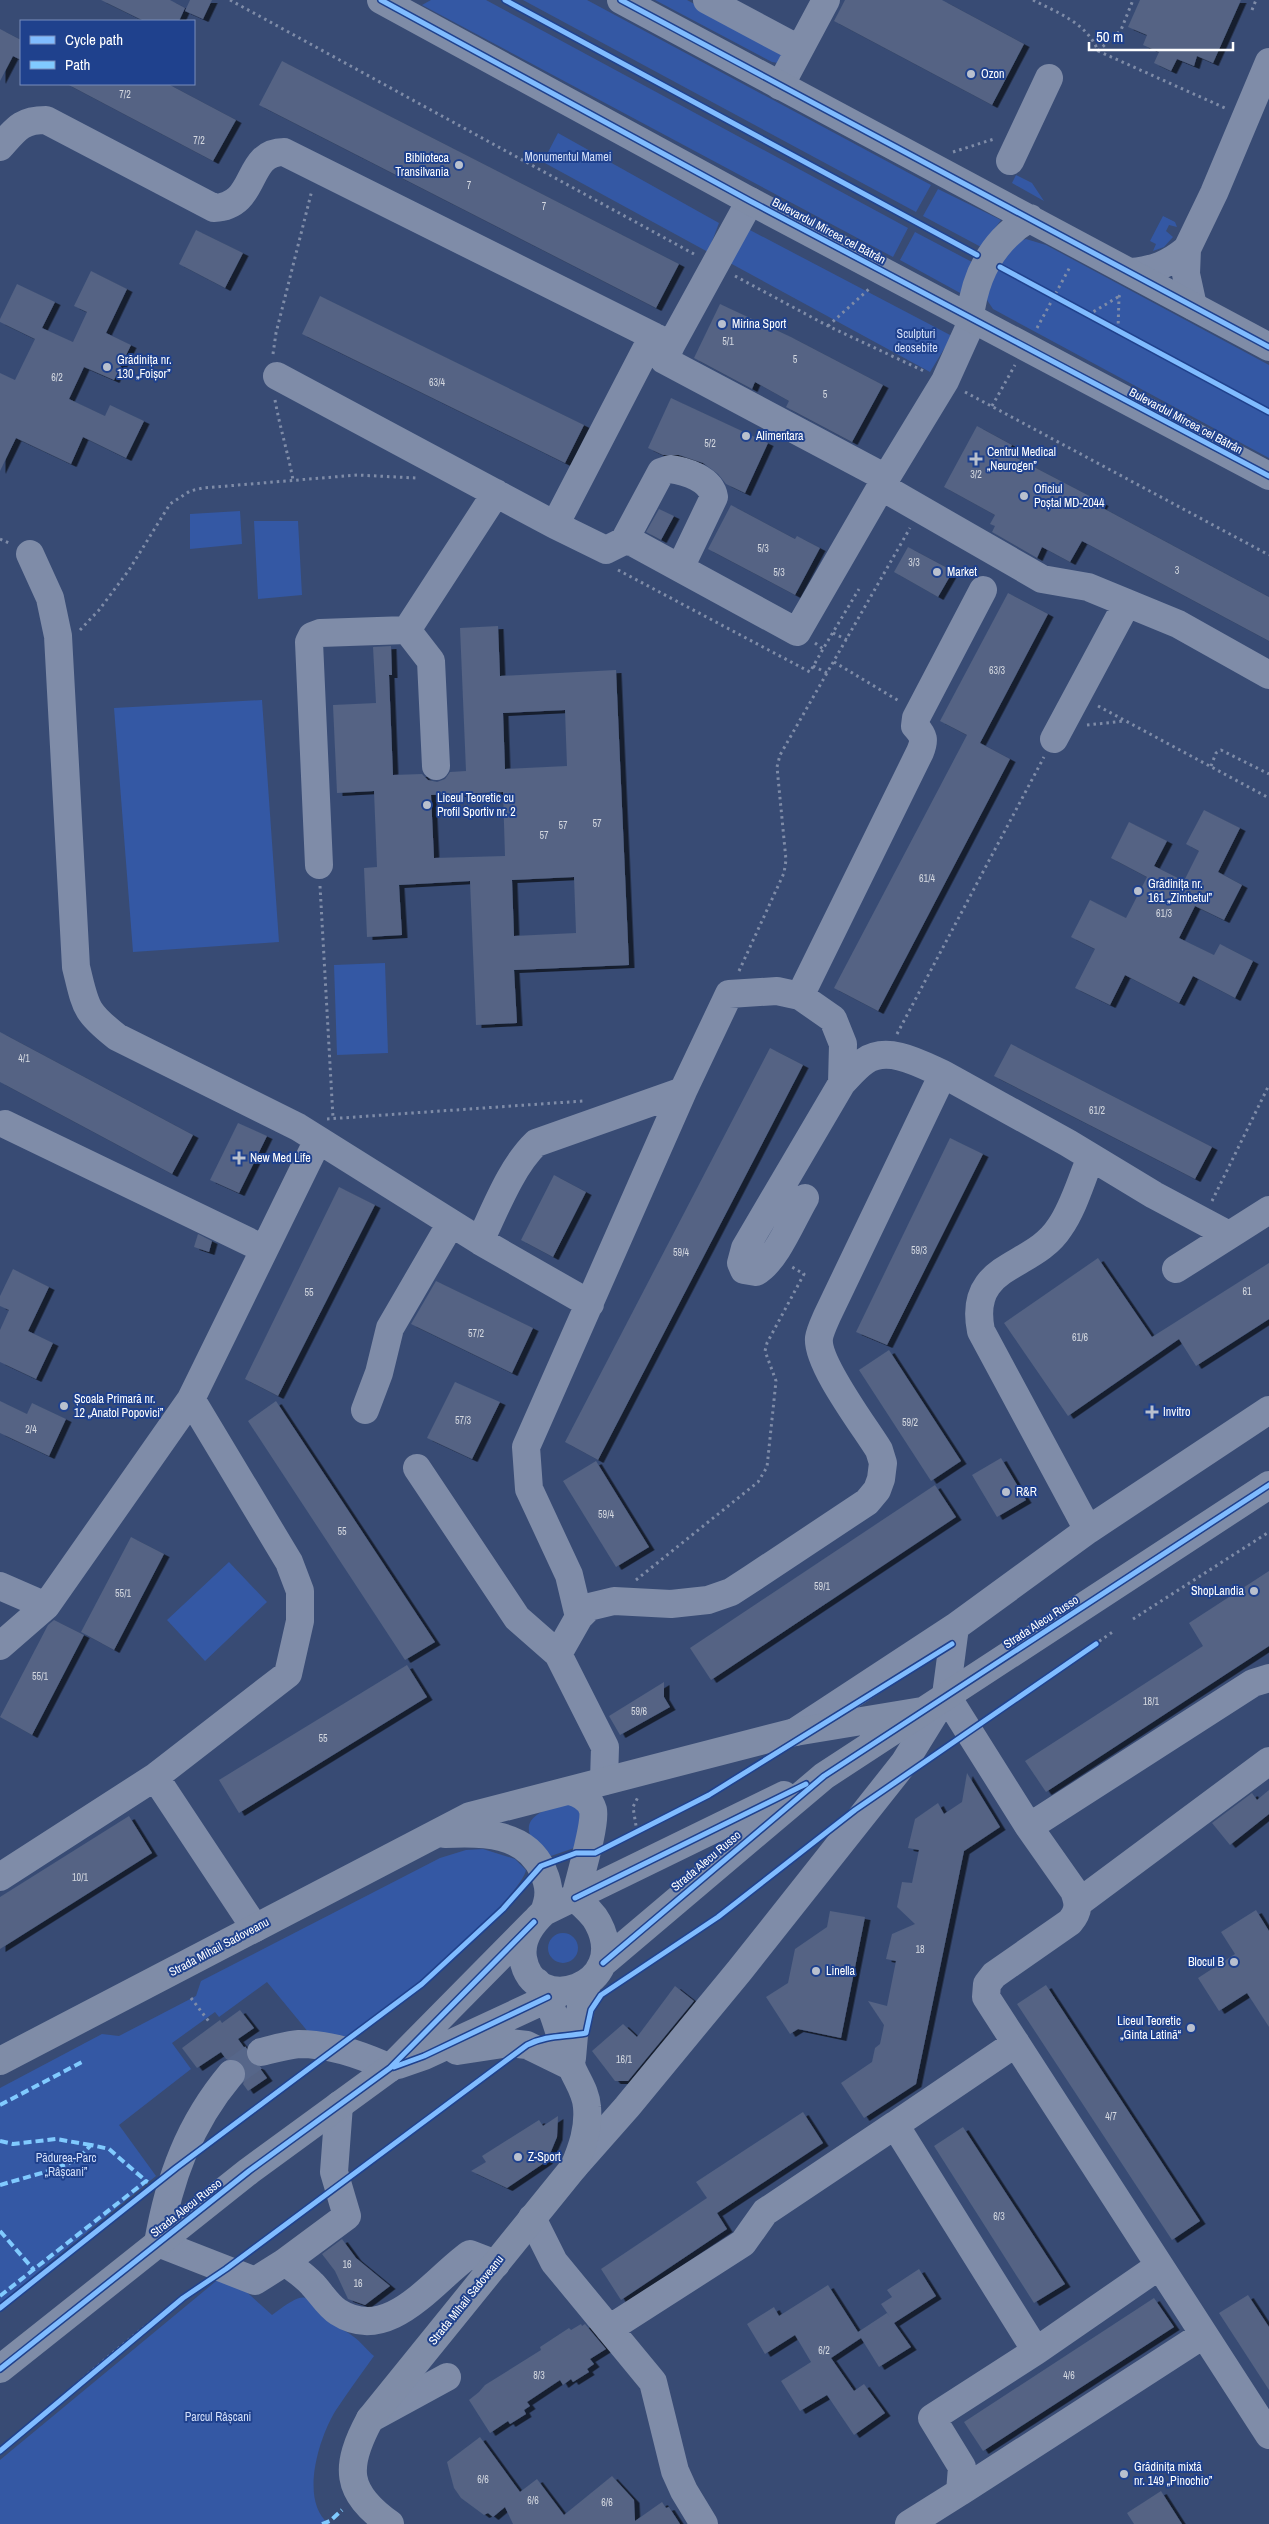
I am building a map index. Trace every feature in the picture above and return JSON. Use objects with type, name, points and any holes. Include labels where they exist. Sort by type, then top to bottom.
[{"type":"main road","name":"Bulevardul Mircea cel Bătrân","points":[[380,0],[750,201],[1269,476]]},
{"type":"main road","points":[[621,0],[1030,218],[1128,280],[1193,306],[1269,347]]},
{"type":"main road","points":[[972,318],[972,296],[978,279],[999,242],[1011,229],[1030,218]]},
{"type":"main road","name":"Strada Alecu Russo","points":[[390,2068],[424,2056],[567,1984],[824,1776],[1269,1485]]},
{"type":"main road","name":"Strada Mihail Sadoveanu","points":[[0,2061],[470,1816],[544,1799],[604,1781],[794,1732],[922,1711]]},
{"type":"main road","name":"Strada Alecu Russo","points":[[575,1898],[824,1776]]},
{"type":"main road","points":[[539,1917],[575,1898],[593,1817],[604,1781]]},
{"type":"main road","points":[[570,1791],[584,1796],[589,1801],[593,1817]]},
{"type":"main road","points":[[544,1799],[530,1808],[520,1823],[525,1846],[541,1866],[549,1884],[549,1898],[527,1934],[523,1953],[529,1972],[567,1984]]},
{"type":"main road","name":"Strada Mihail Sadoveanu","points":[[438,1834],[477,1832],[506,1838],[525,1846]]},
{"type":"main road","points":[[567,1984],[604,1950],[598,1922],[575,1898]]},
{"type":"main road","name":"Strada Alecu Russo","points":[[0,2369],[249,2171],[390,2068],[539,1917]]},
{"type":"main road","points":[[424,2056],[509,2042],[527,2045],[572,2068],[574,2035],[567,1984]]},
{"type":"main road","name":"Strada Mihail Sadoveanu","points":[[390,2524],[377,2515],[358,2494],[352,2480],[360,2438],[370,2419],[574,2167],[585,2137],[587,2108],[585,2093],[572,2068],[567,1984]]},
{"type":"street","points":[[707,0],[799,49]]},
{"type":"street","points":[[780,86],[826,0]]},
{"type":"street","points":[[1193,306],[1186,274],[1187,249],[1269,62]]},
{"type":"street","points":[[1015,150],[1049,78]]},
{"type":"street","points":[[0,147],[19,125],[31,120],[46,120],[214,208],[234,204],[242,196],[263,158],[270,154],[284,152],[662,341]]},
{"type":"street","points":[[556,525],[662,341],[715,265],[750,201]]},
{"type":"street","points":[[1128,280],[1160,268],[1173,261],[1187,249]]},
{"type":"street","points":[[624,541],[680,568],[797,632],[945,381],[972,318]]},
{"type":"street","points":[[662,341],[664,360],[884,482],[920,509],[1042,579],[1088,587],[1178,624],[1269,675]]},
{"type":"street","points":[[275,375],[606,550],[624,541],[662,472],[670,469],[696,477],[710,485],[714,497],[680,568]]},
{"type":"street","points":[[407,630],[496,493]]},
{"type":"street","points":[[30,554],[50,598],[58,636],[76,967],[86,1008],[98,1022],[118,1037],[308,1133],[480,1241],[590,1304]]},
{"type":"street","points":[[800,996],[920,752],[923,736],[914,722],[982,590]]},
{"type":"street","points":[[1056,734],[1127,603]]},
{"type":"street","points":[[407,630],[431,661],[436,766]]},
{"type":"street","points":[[319,865],[309,642],[312,636],[320,633],[407,630]]},
{"type":"street","points":[[579,1618],[568,1575],[528,1489],[526,1447],[683,1091],[729,994],[778,991],[800,996],[833,1019],[843,1044],[842,1084]]},
{"type":"street","points":[[805,1198],[773,1256],[762,1269],[756,1272],[744,1270],[741,1263],[745,1248],[842,1084],[864,1061],[878,1054],[894,1056],[943,1074],[1092,1157],[1201,1222],[1230,1235]]},
{"type":"street","points":[[558,1654],[579,1618],[589,1607],[614,1601],[671,1604],[691,1603],[708,1600],[731,1592],[854,1512],[867,1502],[877,1490],[882,1479],[883,1463],[879,1450],[829,1371],[821,1356],[819,1338],[827,1316],[943,1074]]},
{"type":"street","points":[[480,1241],[518,1166],[536,1143],[683,1091]]},
{"type":"street","points":[[2,1122],[264,1249]]},
{"type":"street","points":[[0,1646],[46,1606],[191,1399],[264,1249],[308,1133]]},
{"type":"street","points":[[1088,1530],[981,1331],[978,1317],[980,1298],[990,1279],[1044,1244],[1060,1228],[1092,1157]]},
{"type":"street","points":[[1176,1269],[1269,1210]]},
{"type":"street","points":[[365,1410],[379,1373],[390,1328],[451,1223]]},
{"type":"street","points":[[0,1876],[155,1777],[288,1674],[300,1621],[300,1591],[289,1562],[191,1399]]},
{"type":"street","points":[[794,1732],[955,1627],[1088,1530],[1269,1410]]},
{"type":"street","points":[[417,1468],[517,1618],[558,1654],[605,1747],[604,1781]]},
{"type":"street","points":[[0,1586],[46,1606]]},
{"type":"street","points":[[574,2167],[627,2107],[740,1970],[868,1811],[904,1763],[946,1695],[955,1627]]},
{"type":"street","points":[[1029,1827],[1253,1683],[1269,1678]]},
{"type":"street","points":[[946,1695],[1029,1827],[1074,1891],[1078,1903],[1076,1914],[1070,1922],[994,1975],[987,1984],[986,1997],[1269,2435]]},
{"type":"street","points":[[1078,1903],[1269,1761]]},
{"type":"street","points":[[155,1777],[255,1928]]},
{"type":"street","points":[[610,2329],[743,2243],[765,2212],[1016,2043]]},
{"type":"street","points":[[261,2052],[299,2044],[336,2049],[364,2056],[390,2068]]},
{"type":"street","points":[[231,2074],[214,2094],[191,2132],[165,2202],[158,2242],[255,2281],[285,2262],[347,2216],[337,2187],[334,2165],[339,2105]]},
{"type":"street","points":[[895,2125],[1036,2351]]},
{"type":"street","points":[[532,2218],[554,2262],[653,2382],[675,2471],[684,2491],[704,2524]]},
{"type":"street","points":[[285,2262],[310,2282],[337,2311],[360,2322],[396,2314],[430,2290],[450,2268],[470,2254],[496,2264]]},
{"type":"street","points":[[960,2492],[962,2467],[932,2418],[1036,2351],[1159,2266]]},
{"type":"street","points":[[909,2524],[1203,2334]]},
{"type":"street","points":[[370,2419],[447,2377]]},
{"type":"path","points":[[230,0],[828,326],[945,381],[1269,555]]},
{"type":"path","points":[[505,0],[968,250]]},
{"type":"path","points":[[1032,0],[1079,25],[1092,38],[1098,51],[1246,117]]},
{"type":"path","points":[[1098,51],[1121,30],[1133,0]]},
{"type":"path","points":[[1252,10],[1256,0]]},
{"type":"path","points":[[942,172],[953,151],[1006,135],[1015,150]]},
{"type":"path","points":[[293,480],[287,450],[280,431],[275,375],[276,333],[318,169]]},
{"type":"path","points":[[1034,332],[1074,260]]},
{"type":"path","points":[[1000,267],[1269,412]]},
{"type":"path","points":[[828,326],[887,272]]},
{"type":"path","points":[[1118,330],[1119,297],[1128,280]]},
{"type":"path","points":[[1088,314],[1119,297]]},
{"type":"path","points":[[992,406],[1017,363]]},
{"type":"path","points":[[58,636],[79,630],[91,620],[130,570],[170,504],[179,497],[203,488],[293,480],[357,475],[419,478]]},
{"type":"path","points":[[729,994],[784,873],[786,860],[777,767],[780,755],[920,509]]},
{"type":"path","points":[[611,566],[810,672],[859,589]]},
{"type":"path","points":[[797,632],[823,649]]},
{"type":"path","points":[[833,633],[846,640]]},
{"type":"path","points":[[834,662],[919,712]]},
{"type":"path","points":[[813,666],[827,674]]},
{"type":"path","points":[[1077,695],[1269,798]]},
{"type":"path","points":[[886,1055],[1056,734],[1126,721]]},
{"type":"path","points":[[1211,766],[1216,753],[1221,750],[1269,774]]},
{"type":"path","points":[[319,865],[334,1118]]},
{"type":"path","points":[[1201,1222],[1269,1085]]},
{"type":"path","points":[[308,1133],[334,1118],[588,1100]]},
{"type":"path","points":[[614,1601],[625,1588],[758,1482],[767,1467],[776,1381],[765,1351],[767,1343],[804,1274],[773,1256]]},
{"type":"path","points":[[1132,1619],[1269,1532]]},
{"type":"path","points":[[1096,1644],[1114,1631]]},
{"type":"path","points":[[637,1832],[633,1808],[639,1794]]},
{"type":"path","points":[[214,2140],[422,1984],[503,1909],[527,1881]]},
{"type":"path","points":[[191,1998],[210,2023]]},
{"type":"path","points":[[0,2451],[176,2304],[226,2269],[527,2045]]},
{"type":"path","points":[[0,2308],[146,2191]]},
{"type":"green space","points":[[431,0],[486,0],[908,228],[893,257],[422,5]]},
{"type":"green space","points":[[523,0],[587,0],[931,185],[916,212]]},
{"type":"green space","points":[[655,0],[687,0],[786,54],[778,63],[772,62]]},
{"type":"green space","name":"Monumentul Mamei","points":[[558,133],[719,223],[708,252],[543,162]]},
{"type":"green space","points":[[1016,175],[1032,183],[1044,201],[1012,183]]},
{"type":"green space","points":[[938,189],[1001,220],[981,247],[923,216]]},
{"type":"green space","points":[[1163,216],[1175,222],[1177,227],[1169,225],[1166,231],[1173,237],[1164,247],[1153,251],[1156,244],[1150,241]]},
{"type":"green space","name":"Sculpturi deosebite","points":[[748,229],[952,336],[930,372],[730,263]]},
{"type":"green space","points":[[915,232],[972,262],[963,283],[962,294],[900,260]]},
{"type":"green space","points":[[1026,239],[1046,245],[1269,365],[1269,458],[993,309],[987,300],[994,274],[1013,248],[1019,242]]},
{"type":"green space","points":[[240,511],[242,544],[190,549],[190,514]]},
{"type":"green space","points":[[254,521],[298,521],[302,595],[258,599]]},
{"type":"green space","points":[[262,700],[279,942],[133,952],[114,708]]},
{"type":"green space","points":[[385,963],[388,1053],[337,1055],[334,965]]},
{"type":"green space","points":[[229,1562],[267,1602],[205,1661],[167,1620]]},
{"type":"green space","points":[[568,1802],[581,1803],[577,1847],[548,1857],[532,1839],[529,1831],[530,1824],[539,1813]]},
{"type":"green space","name":"Pădurea-Parc „Râșcani”","points":[[483,1849],[515,1859],[526,1870],[522,1880],[498,1909],[435,1970],[395,2002],[342,2040],[309,2033],[267,1982],[219,2017],[215,2012],[172,2043],[191,2069],[119,2125],[156,2176],[0,2303],[0,2088],[102,2034],[119,2036],[196,1996],[201,1981],[440,1858],[466,1850]]},
{"type":"green space","points":[[563,1933],[574,1937],[578,1948],[574,1959],[563,1963],[552,1959],[548,1948],[552,1937]]},
{"type":"green space","name":"Parcul Râșcani","points":[[229,2276],[272,2315],[294,2300],[306,2298],[334,2324],[357,2339],[374,2356],[336,2410],[318,2452],[315,2468],[315,2500],[320,2514],[329,2524],[0,2524],[0,2460],[221,2277]]},
{"type":"building","points":[[101,0],[170,0],[185,8],[179,20],[142,20]]},
{"type":"building","points":[[190,0],[212,0],[203,19],[185,11]]},
{"type":"building","name":"Ozon","points":[[845,0],[942,0],[1024,44],[992,105],[834,21]]},
{"type":"building","points":[[1140,0],[1241,0],[1213,63],[1197,56],[1194,66],[1177,59],[1171,71],[1154,63],[1159,52],[1143,45],[1147,35],[1128,27]]},
{"type":"building","points":[[0,29],[20,39],[20,60],[13,56],[0,81]]},
{"type":"building","points":[[282,61],[679,264],[656,308],[259,105]]},
{"type":"building","points":[[69,85],[170,85],[236,120],[213,161]]},
{"type":"building","points":[[196,230],[243,253],[225,288],[179,264]]},
{"type":"building","points":[[91,271],[127,289],[106,333],[131,345],[114,380],[84,367],[69,399],[105,416],[110,405],[144,421],[126,458],[83,437],[71,464],[16,438],[0,471],[0,373],[15,380],[35,339],[0,322],[0,319],[17,284],[55,302],[42,328],[73,342],[87,312],[74,306]]},
{"type":"building","points":[[320,296],[584,425],[565,463],[302,334]]},
{"type":"building","points":[[720,304],[791,337],[883,385],[852,442],[786,407],[789,401],[755,382],[752,389],[694,358]]},
{"type":"building","points":[[671,398],[768,443],[745,493],[726,484],[718,474],[703,463],[679,455],[663,455],[648,448]]},
{"type":"building","points":[[977,426],[1012,445],[1007,453],[1103,503],[1101,507],[1269,597],[1269,641],[1082,541],[1070,562],[1042,547],[1037,558],[992,532],[995,526],[990,524],[995,515],[944,487]]},
{"type":"building","points":[[731,505],[795,539],[797,536],[820,548],[795,595],[708,549]]},
{"type":"building","points":[[659,509],[674,516],[661,540],[646,532]]},
{"type":"building","points":[[908,547],[953,571],[938,597],[894,572]]},
{"type":"building","points":[[1008,593],[1048,614],[980,743],[1010,759],[878,1011],[834,988],[967,735],[940,721]]},
{"type":"building","points":[[498,626],[500,676],[616,670],[629,965],[514,970],[517,1023],[476,1025],[470,881],[399,885],[402,935],[367,937],[364,868],[377,867],[374,791],[337,793],[333,705],[376,703],[373,647],[391,646],[392,675],[389,675],[393,775],[422,774],[428,780],[437,782],[445,779],[450,772],[466,771],[460,628]],"holes":[[[565,710],[567,766],[505,769],[503,713]],[[503,792],[505,856],[434,858],[431,795]],[[574,877],[576,933],[514,936],[512,880]]]},
{"type":"building","points":[[1204,810],[1240,828],[1218,872],[1242,885],[1224,920],[1195,906],[1179,938],[1214,955],[1220,944],[1253,961],[1235,998],[1193,976],[1179,1003],[1125,975],[1110,1005],[1075,988],[1095,949],[1071,937],[1090,900],[1126,918],[1147,877],[1111,858],[1129,822],[1167,841],[1154,866],[1184,881],[1199,851],[1186,844]]},
{"type":"building","points":[[0,1032],[193,1135],[172,1174],[0,1082]]},
{"type":"building","points":[[1011,1044],[1212,1147],[1195,1179],[994,1076]]},
{"type":"building","points":[[770,1048],[803,1065],[598,1460],[565,1442]]},
{"type":"building","name":"New Med Life","points":[[238,1123],[267,1136],[239,1193],[210,1180]]},
{"type":"building","points":[[950,1138],[983,1154],[887,1345],[856,1332]]},
{"type":"building","points":[[554,1175],[586,1192],[553,1257],[521,1240]]},
{"type":"building","points":[[339,1187],[375,1205],[278,1396],[245,1379]]},
{"type":"building","points":[[198,1234],[212,1241],[209,1252],[194,1247]]},
{"type":"building","points":[[1098,1258],[1152,1337],[1269,1263],[1269,1319],[1196,1366],[1179,1339],[1068,1416],[1004,1323]]},
{"type":"building","points":[[13,1269],[49,1287],[28,1331],[53,1343],[36,1379],[0,1362],[0,1330],[9,1310],[0,1306],[0,1296]]},
{"type":"building","points":[[436,1281],[533,1328],[512,1373],[411,1324]]},
{"type":"building","points":[[889,1350],[961,1461],[931,1481],[859,1370]]},
{"type":"building","points":[[455,1382],[500,1402],[472,1459],[427,1438]]},
{"type":"building","points":[[0,1401],[27,1414],[32,1403],[66,1419],[49,1456],[0,1433]]},
{"type":"building","points":[[276,1401],[435,1642],[405,1660],[248,1421]]},
{"type":"building","points":[[1001,1458],[1026,1500],[997,1517],[972,1475]]},
{"type":"building","points":[[596,1461],[649,1547],[616,1567],[563,1481]]},
{"type":"building","points":[[935,1485],[956,1517],[711,1680],[690,1648]]},
{"type":"building","points":[[131,1537],[164,1554],[114,1650],[81,1632]]},
{"type":"building","points":[[1269,1571],[1269,1646],[1046,1792],[1025,1761],[1203,1646],[1189,1623]]},
{"type":"building","points":[[54,1620],[84,1635],[32,1735],[0,1717],[48,1625]]},
{"type":"building","points":[[407,1665],[427,1697],[239,1813],[219,1780]]},
{"type":"building","points":[[664,1682],[664,1697],[670,1707],[620,1735],[609,1716]]},
{"type":"building","points":[[967,1773],[1000,1827],[964,1851],[916,2084],[864,2118],[841,2083],[872,2062],[875,2048],[880,2044],[884,2025],[868,2001],[887,2006],[896,1961],[886,1959],[892,1934],[915,1924],[897,1907],[902,1882],[912,1883],[919,1850],[908,1848],[915,1819],[938,1803],[944,1814],[962,1802]]},
{"type":"building","points":[[1269,1790],[1269,1814],[1230,1845],[1212,1823],[1252,1793],[1257,1800]]},
{"type":"building","points":[[129,1816],[152,1853],[0,1949],[0,1897]]},
{"type":"building","name":"Blocul B","points":[[1256,1910],[1269,1931],[1269,2027],[1247,1993],[1219,2011],[1198,1978],[1235,1954],[1221,1932]]},
{"type":"building","points":[[830,1911],[865,1917],[841,2038],[798,2029],[790,2034],[766,1997],[788,1983],[795,1949],[827,1927]]},
{"type":"building","points":[[1046,1985],[1200,2221],[1172,2240],[1017,2004]]},
{"type":"building","points":[[675,1986],[694,2001],[628,2081],[615,2081],[592,2051],[623,2024],[637,2037]]},
{"type":"building","points":[[240,2010],[254,2028],[238,2039],[246,2050],[250,2063],[259,2067],[267,2078],[248,2091],[243,2084],[246,2077],[246,2069],[240,2061],[226,2059],[221,2052],[197,2068],[182,2048],[220,2020],[222,2023]]},
{"type":"building","points":[[803,2112],[823,2143],[717,2213],[727,2229],[621,2300],[601,2269],[707,2198],[696,2182]]},
{"type":"building","points":[[558,2116],[557,2137],[547,2161],[507,2188],[471,2171],[486,2162],[482,2156],[539,2120],[543,2126]]},
{"type":"building","points":[[963,2127],[1065,2284],[1034,2303],[934,2146]]},
{"type":"building","points":[[342,2239],[356,2258],[390,2286],[365,2305],[348,2299],[335,2271],[322,2254]]},
{"type":"building","points":[[919,2269],[936,2296],[894,2323],[911,2347],[879,2367],[861,2338],[831,2358],[854,2391],[864,2384],[885,2413],[854,2435],[827,2395],[800,2411],[781,2381],[811,2362],[795,2335],[765,2354],[747,2324],[774,2307],[779,2316],[828,2285],[858,2332],[887,2313],[890,2317],[881,2304],[892,2297],[887,2290]]},
{"type":"building","points":[[1248,2295],[1269,2327],[1269,2390],[1219,2313]]},
{"type":"building","points":[[1154,2298],[1174,2327],[983,2451],[964,2422]]},
{"type":"building","points":[[581,2324],[582,2326],[585,2324],[606,2349],[590,2359],[594,2364],[587,2369],[589,2372],[573,2382],[571,2379],[563,2385],[560,2380],[527,2402],[530,2406],[524,2410],[526,2414],[510,2424],[508,2421],[490,2433],[469,2400],[485,2385],[541,2350],[540,2347],[569,2328],[571,2330]]},
{"type":"building","points":[[480,2437],[520,2492],[537,2479],[564,2515],[612,2476],[634,2500],[635,2521],[662,2502],[666,2508],[669,2507],[680,2524],[513,2524],[505,2507],[493,2517],[488,2513],[484,2515],[461,2498],[454,2488],[447,2462]]},
{"type":"building","points":[[1161,2491],[1182,2524],[1134,2524],[1127,2513]]},
{"type":"tunnel","points":[[231,2074],[261,2052]]},
{"type":"marked path","points":[[0,2105],[82,2062]]},
{"type":"marked path","points":[[0,2141],[13,2144],[56,2139],[91,2145]]},
{"type":"marked path","points":[[0,2185],[52,2170],[78,2159],[91,2145],[109,2149],[146,2181]]},
{"type":"marked path","points":[[0,2296],[146,2181],[154,2185]]},
{"type":"marked path","points":[[0,2231],[34,2270]]},
{"type":"marked path","points":[[322,2524],[330,2521],[342,2510]]},
{"type":"cycle path","points":[[381,0],[750,201],[1269,476]]},
{"type":"cycle path","points":[[505,0],[977,255]]},
{"type":"cycle path","points":[[621,0],[1269,347]]},
{"type":"cycle path","points":[[1000,267],[1269,412]]},
{"type":"cycle path","points":[[603,1963],[824,1776],[1269,1485]]},
{"type":"cycle path","points":[[0,2308],[176,2168],[422,1984],[503,1909],[541,1866],[576,1853],[595,1853],[709,1795],[952,1644]]},
{"type":"cycle path","points":[[0,2451],[183,2298],[226,2269],[527,2045],[548,2038],[586,2033],[591,2010],[601,1995],[718,1917],[855,1810],[1096,1644]]},
{"type":"cycle path","points":[[575,1898],[806,1784]]},
{"type":"cycle path","points":[[0,2369],[249,2171],[390,2068],[534,1922]]},
{"type":"cycle path","points":[[394,2067],[424,2056],[548,1997]]},
{"type":"place","name":"Ozon","points":[[971,74]]},
{"type":"place","name":"Biblioteca Transilvania","points":[[459,165]]},
{"type":"place","name":"Mirina Sport","points":[[722,324]]},
{"type":"place","name":"Grădinița nr. 130 „Foișor”","points":[[107,367]]},
{"type":"place","name":"Alimentara","points":[[746,436]]},
{"type":"place","name":"Centrul Medical „Neurogen”","points":[[976,459]]},
{"type":"place","name":"Oficiul Poștal MD-2044","points":[[1024,496]]},
{"type":"place","name":"Market","points":[[937,572]]},
{"type":"place","name":"Liceul Teoretic cu Profil Sportiv nr. 2","points":[[427,805]]},
{"type":"place","name":"Grădinița nr. 161 „Zîmbetul”","points":[[1138,891]]},
{"type":"place","name":"New Med Life","points":[[239,1158]]},
{"type":"place","name":"Școala Primară nr. 12 „Anatol Popovici”","points":[[64,1406]]},
{"type":"place","name":"Invitro","points":[[1152,1412]]},
{"type":"place","name":"R&R","points":[[1006,1492]]},
{"type":"place","name":"ShopLandia","points":[[1254,1591]]},
{"type":"place","name":"Blocul B","points":[[1234,1962]]},
{"type":"place","name":"Linella","points":[[816,1971]]},
{"type":"place","name":"Liceul Teoretic „Ginta Latină“","points":[[1191,2028]]},
{"type":"place","name":"Z-Sport","points":[[518,2157]]},
{"type":"place","name":"Grădinița mixtă nr. 149 „Pinochio”","points":[[1124,2474]]}]
